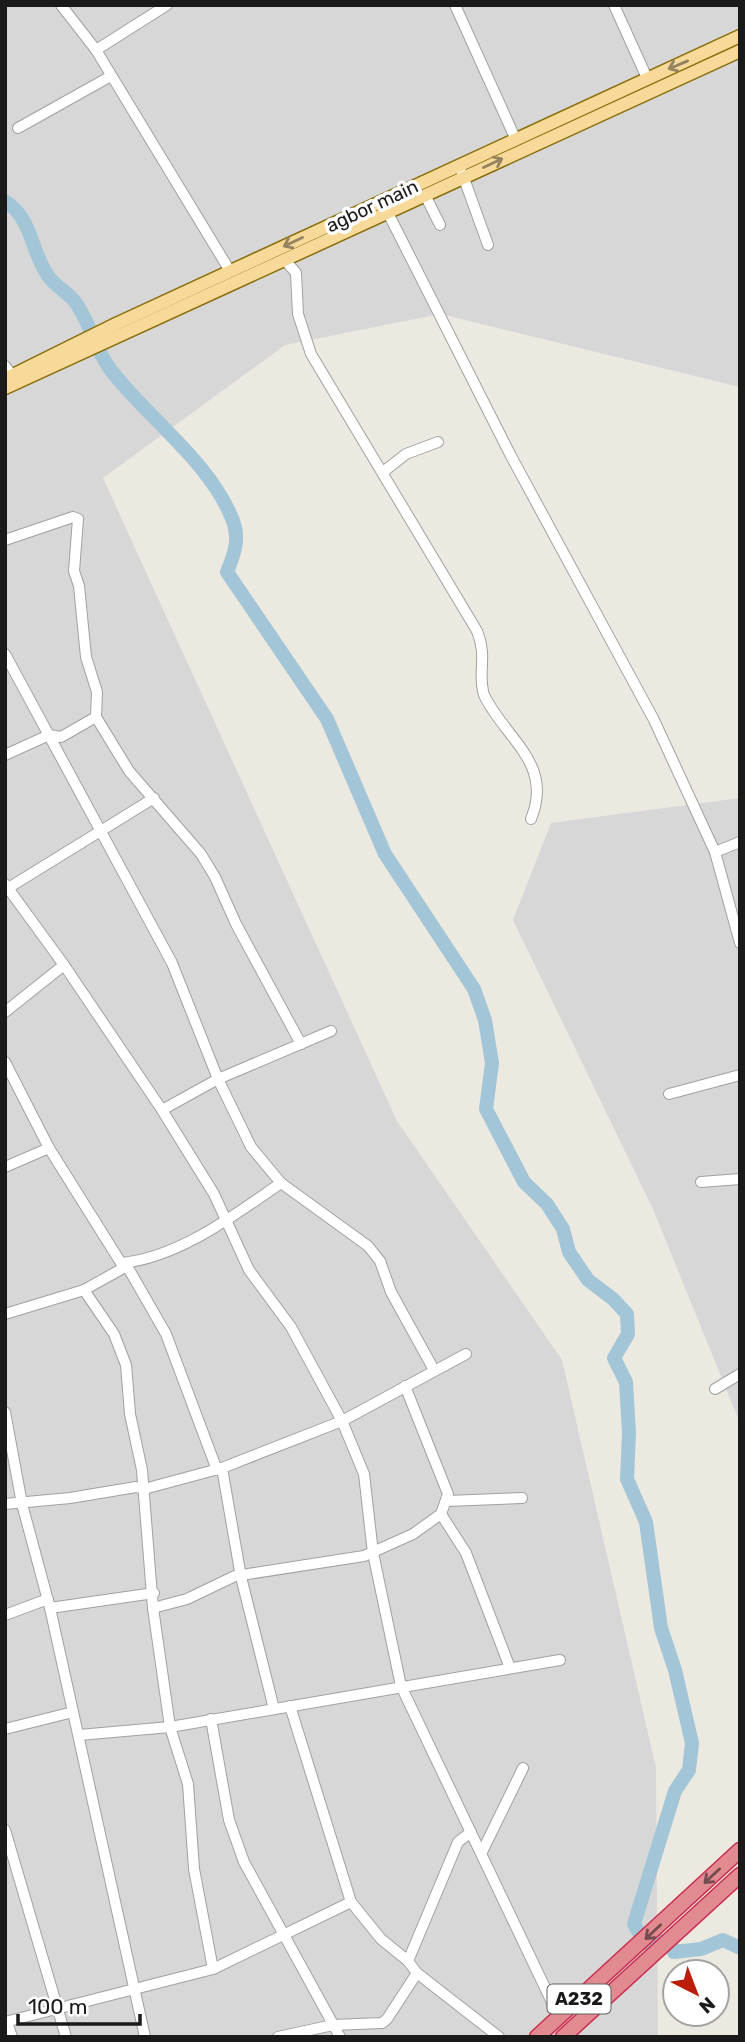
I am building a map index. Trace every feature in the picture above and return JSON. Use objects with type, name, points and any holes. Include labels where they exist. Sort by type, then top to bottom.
[{"type":"highway","name":"A232","points":[[537,2037],[740,1850]]},
{"type":"highway","name":"A232","points":[[563,2037],[740,1875]]},
{"type":"main road","name":"agbor main","points":[[8,373],[285,260],[425,195],[516,140],[740,36]]},
{"type":"main road","name":"agbor main","points":[[118,329],[230,271],[740,51]]},
{"type":"main road","name":"agbor main","points":[[5,388],[87,343]]},
{"type":"street","points":[[61,5],[96,50],[230,271]]},
{"type":"street","points":[[96,50],[167,5]]},
{"type":"street","points":[[455,5],[516,140]]},
{"type":"street","points":[[614,5],[647,78]]},
{"type":"street","points":[[18,128],[111,76]]},
{"type":"street","points":[[461,171],[488,245]]},
{"type":"street","points":[[425,195],[440,225]]},
{"type":"street","points":[[387,213],[511,456],[654,720],[715,852],[740,943]]},
{"type":"street","points":[[285,260],[296,274],[298,314],[311,354],[477,631],[485,656],[481,682],[484,695],[537,776],[537,801],[531,819]]},
{"type":"street","points":[[383,472],[406,454],[438,442]]},
{"type":"street","points":[[5,540],[73,517],[78,519],[74,571],[79,586],[86,657],[97,692],[96,717],[129,771],[154,798],[215,877],[236,924],[301,1044]]},
{"type":"street","points":[[5,654],[172,963],[218,1079],[251,1147],[281,1183],[342,1225],[374,1254],[391,1292],[434,1370]]},
{"type":"street","points":[[5,755],[50,735],[61,737],[96,717]]},
{"type":"street","points":[[154,798],[6,887],[64,965],[162,1110],[214,1194],[249,1270],[291,1327],[342,1421],[364,1474],[373,1553],[401,1686],[559,2017]]},
{"type":"street","points":[[715,852],[740,842]]},
{"type":"street","points":[[5,1012],[64,965]]},
{"type":"street","points":[[162,1110],[218,1079],[331,1031]]},
{"type":"street","points":[[5,1062],[49,1148],[134,1277],[166,1335],[219,1469],[241,1577],[274,1709]]},
{"type":"street","points":[[669,1094],[740,1075]]},
{"type":"street","points":[[5,1167],[49,1148]]},
{"type":"street","points":[[701,1182],[740,1179]]},
{"type":"street","points":[[5,1314],[84,1290],[124,1265],[146,1261],[226,1221],[281,1183]]},
{"type":"street","points":[[134,1277],[146,1261]]},
{"type":"street","points":[[84,1290],[114,1334],[126,1365],[130,1413],[144,1489],[154,1593],[153,1608],[170,1727],[188,1784],[194,1868],[213,1969]]},
{"type":"street","points":[[5,1504],[22,1504],[136,1487],[144,1489],[219,1469],[342,1421],[466,1354]]},
{"type":"street","points":[[715,1389],[740,1374]]},
{"type":"street","points":[[153,1608],[187,1599],[233,1577],[373,1553],[412,1534],[441,1514],[447,1501],[442,1478],[405,1386]]},
{"type":"street","points":[[5,1412],[22,1504],[49,1604],[145,2037]]},
{"type":"street","points":[[447,1501],[522,1498]]},
{"type":"street","points":[[441,1514],[466,1553],[510,1668]]},
{"type":"street","points":[[5,1615],[49,1604],[154,1593]]},
{"type":"street","points":[[79,1735],[170,1727],[560,1660]]},
{"type":"street","points":[[290,1706],[351,1902],[381,1940],[408,1961],[417,1973],[499,2037]]},
{"type":"street","points":[[5,1729],[73,1712]]},
{"type":"street","points":[[211,1719],[229,1820],[244,1863],[340,2037]]},
{"type":"street","points":[[482,1852],[523,1768]]},
{"type":"street","points":[[5,1830],[66,2037]]},
{"type":"street","points":[[408,1961],[458,1842],[471,1832]]},
{"type":"street","points":[[12,2037],[6,2022],[134,1992],[213,1969],[351,1902]]},
{"type":"street","points":[[278,2037],[333,2025],[382,2023],[417,1973]]},
{"type":"shaded area","points":[[5,5],[740,5],[740,387],[440,314],[285,345],[103,478],[397,1121],[562,1360],[656,1768],[658,2037],[5,2037]]},
{"type":"shaded area","points":[[740,798],[740,1423],[653,1209],[513,920],[551,823]]},
{"type":"waterway","points":[[5,201],[27,227],[49,277],[73,299],[81,311],[110,369],[194,460],[223,500],[236,534],[234,553],[227,572],[327,719],[385,854],[474,989],[485,1020],[492,1063],[486,1109],[524,1182],[547,1204],[563,1229],[569,1252],[588,1280],[613,1299],[627,1314],[628,1334],[614,1358],[626,1382],[629,1433],[627,1479],[646,1522],[661,1628],[675,1670],[692,1743],[689,1770],[675,1791],[634,1924],[645,1943],[670,1941],[674,1952],[701,1949],[723,1940],[740,1948]]}]
